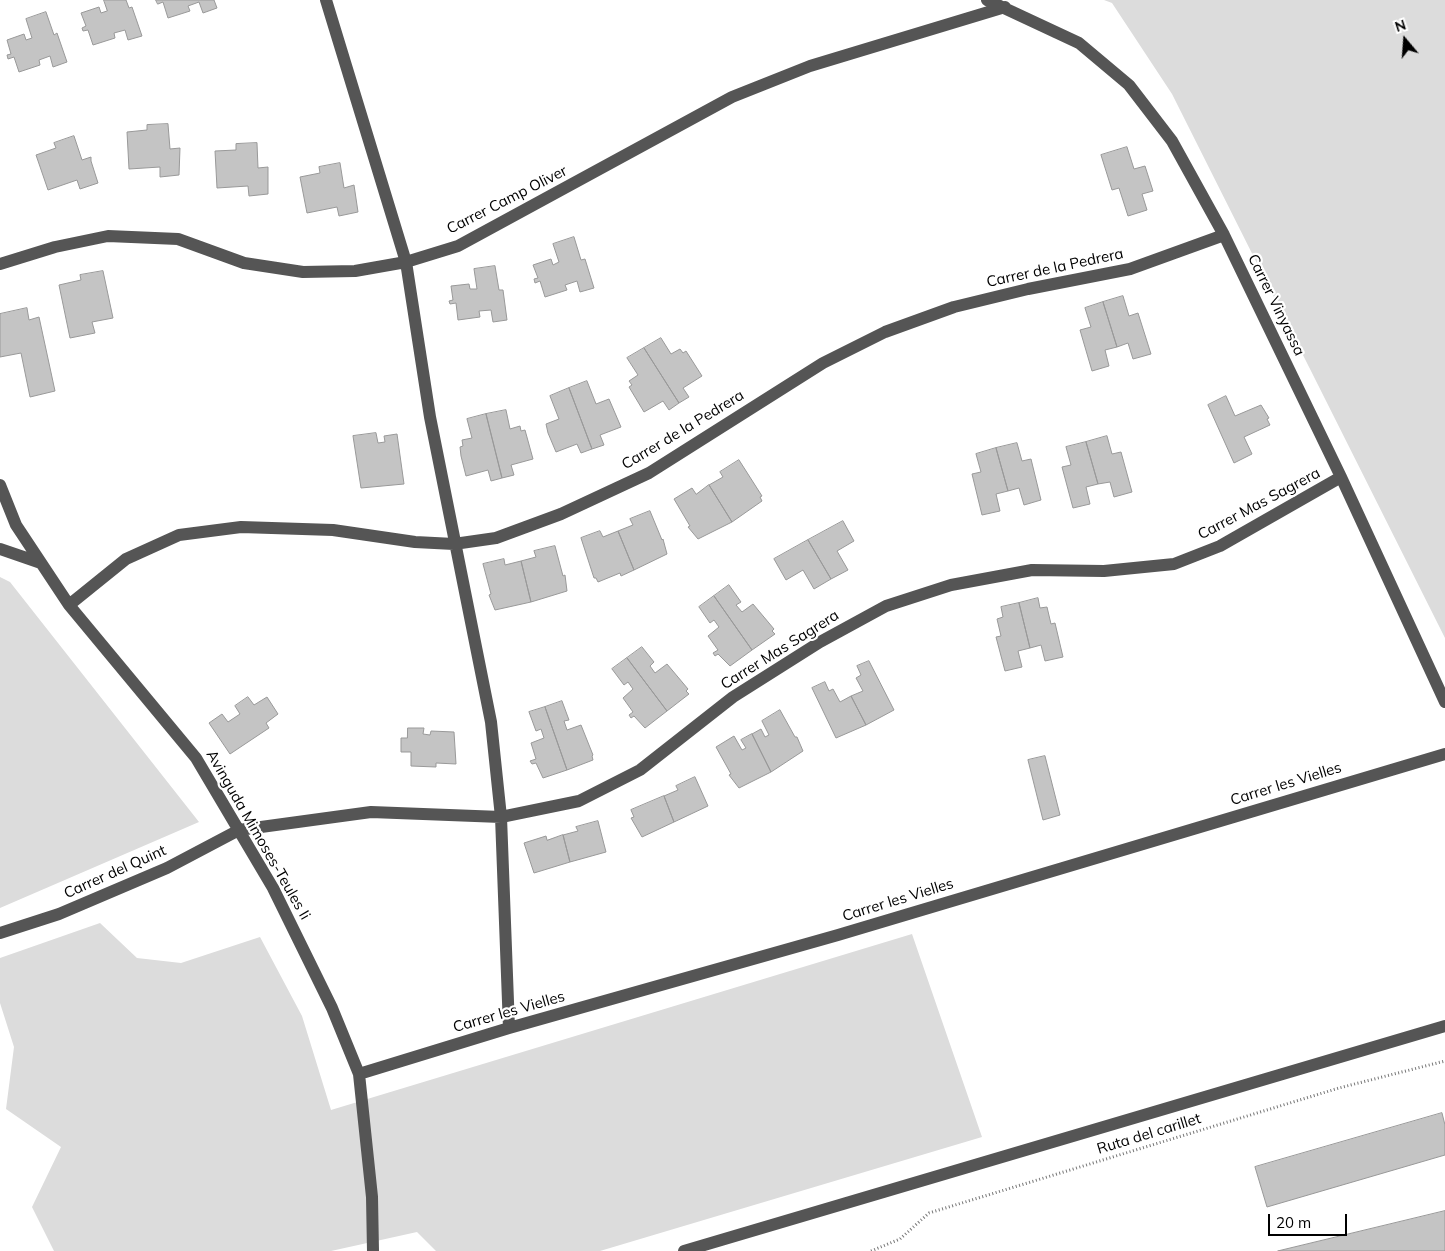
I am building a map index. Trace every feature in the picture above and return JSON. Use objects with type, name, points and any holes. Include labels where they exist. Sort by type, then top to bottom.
[{"type":"street","points":[[326,0],[406,262],[430,417],[491,722],[501,817],[509,1028]]},
{"type":"street","name":"Carrer Vinyassa","points":[[987,0],[1079,43],[1129,85],[1172,141],[1224,235],[1341,478],[1445,702]]},
{"type":"street","name":"Carrer Camp Oliver","points":[[0,264],[55,246],[108,236],[178,238],[244,263],[303,272],[355,271],[406,262],[458,246],[732,96],[810,66],[1004,7]]},
{"type":"street","name":"Carrer de la Pedrera","points":[[69,605],[126,559],[179,535],[241,527],[323,529],[415,542],[454,544],[496,538],[561,514],[649,473],[822,362],[885,332],[954,307],[1028,289],[1130,269],[1224,235]]},
{"type":"street","name":"Carrer Mas Sagrera","points":[[239,830],[371,812],[501,817],[579,801],[640,770],[733,697],[820,642],[886,606],[950,584],[1032,570],[1104,572],[1174,564],[1220,546],[1341,478]]},
{"type":"street","name":"Avinguda Mimoses-Teules Ii","points":[[0,485],[16,525],[69,605],[196,758],[273,888],[328,999],[359,1074],[372,1197],[373,1251]]},
{"type":"street","points":[[0,549],[41,564]]},
{"type":"street","name":"Carrer les Vielles","points":[[359,1074],[509,1028],[848,932],[1445,754]]},
{"type":"street","name":"Carrer del Quint","points":[[0,933],[59,914],[167,868],[239,830]]},
{"type":"street","points":[[684,1251],[1445,1026]]},
{"type":"path","name":"Ruta del carillet","points":[[871,1251],[900,1239],[930,1212],[1339,1088],[1445,1061]]},
{"type":"shaded area","points":[[1104,0],[1445,0],[1445,638],[1172,94],[1112,3]]},
{"type":"shaded area","points":[[0,577],[10,582],[199,822],[0,908]]},
{"type":"shaded area","points":[[100,923],[137,958],[181,963],[260,937],[302,1016],[331,1110],[912,934],[982,1137],[600,1251],[436,1251],[417,1232],[331,1251],[54,1251],[32,1207],[61,1147],[6,1109],[14,1047],[0,1003],[0,958]]},
{"type":"building","points":[[104,0],[126,0],[129,8],[132,7],[142,36],[128,40],[125,30],[114,33],[115,38],[93,45],[88,30],[83,31],[82,28],[86,26],[81,13],[99,7],[101,13],[107,11]]},
{"type":"building","points":[[156,0],[214,0],[217,8],[203,13],[199,2],[188,6],[190,11],[168,18],[163,2],[158,4]]},
{"type":"building","points":[[46,12],[54,35],[57,33],[67,62],[53,67],[50,56],[39,60],[40,65],[19,72],[14,57],[8,59],[7,55],[11,54],[7,40],[24,34],[26,40],[32,38],[26,19]]},
{"type":"building","points":[[168,124],[170,149],[180,148],[179,175],[160,177],[160,167],[129,169],[127,132],[147,130],[147,125]]},
{"type":"building","points":[[74,136],[82,160],[91,157],[98,183],[80,189],[77,180],[48,190],[36,155],[56,148],[54,143]]},
{"type":"building","points":[[257,143],[258,168],[268,167],[268,194],[249,196],[248,186],[217,188],[215,151],[236,150],[236,144]]},
{"type":"building","points":[[1127,147],[1134,169],[1145,166],[1153,191],[1142,194],[1147,210],[1128,216],[1119,188],[1112,190],[1101,155]]},
{"type":"building","points":[[340,163],[344,188],[354,185],[358,212],[339,216],[337,207],[307,213],[300,177],[320,173],[319,167]]},
{"type":"building","points":[[574,237],[581,260],[585,259],[594,288],[580,292],[577,281],[565,285],[567,290],[545,297],[540,281],[535,283],[534,279],[538,278],[533,265],[551,259],[553,265],[559,262],[553,244]]},
{"type":"building","points":[[495,266],[499,290],[503,290],[507,320],[493,322],[491,310],[479,311],[480,317],[458,320],[456,303],[450,304],[449,301],[453,300],[451,286],[469,284],[470,289],[477,289],[474,269]]},
{"type":"building","points":[[103,271],[113,318],[92,322],[95,333],[70,338],[59,285],[81,280],[80,275]]},
{"type":"building","points":[[1123,296],[1129,316],[1138,313],[1151,354],[1133,359],[1128,343],[1117,347],[1103,302]]},
{"type":"building","points":[[1103,302],[1117,347],[1105,350],[1109,366],[1092,371],[1080,330],[1091,327],[1085,308]]},
{"type":"building","points":[[27,308],[29,320],[39,317],[55,391],[30,397],[21,353],[0,357],[0,314]]},
{"type":"building","points":[[661,338],[671,354],[680,349],[683,353],[686,351],[702,376],[683,388],[689,397],[679,403],[644,348]]},
{"type":"building","points":[[644,348],[679,403],[669,410],[663,401],[644,412],[629,387],[632,385],[629,381],[638,375],[627,358]]},
{"type":"building","points":[[587,381],[596,404],[609,399],[621,427],[600,435],[604,445],[592,449],[569,388]]},
{"type":"building","points":[[569,388],[592,449],[581,453],[577,444],[556,452],[546,424],[559,419],[550,396]]},
{"type":"building","points":[[1226,396],[1235,416],[1261,405],[1269,418],[1267,419],[1270,425],[1244,437],[1252,454],[1234,463],[1208,405]]},
{"type":"building","points":[[506,410],[510,429],[520,426],[521,431],[525,430],[533,459],[511,465],[514,475],[502,478],[486,414]]},
{"type":"building","points":[[486,414],[502,478],[491,481],[488,470],[466,476],[460,447],[463,446],[462,440],[472,438],[467,419]]},
{"type":"building","points":[[376,433],[378,443],[385,442],[384,436],[397,434],[404,484],[361,488],[353,436]]},
{"type":"building","points":[[1107,436],[1112,454],[1121,452],[1132,492],[1114,497],[1110,482],[1098,484],[1086,442]]},
{"type":"building","points":[[1086,442],[1098,484],[1086,487],[1090,504],[1073,508],[1062,467],[1071,465],[1066,447]]},
{"type":"building","points":[[1017,443],[1022,461],[1031,459],[1041,500],[1024,505],[1019,488],[1008,491],[996,448]]},
{"type":"building","points":[[996,448],[1008,491],[996,494],[1000,511],[982,515],[972,474],[981,472],[976,454]]},
{"type":"building","points":[[739,460],[762,496],[760,497],[762,501],[732,522],[709,485],[723,477],[720,472]]},
{"type":"building","points":[[709,485],[732,522],[698,539],[688,527],[690,526],[674,499],[692,488],[696,494]]},
{"type":"building","points":[[650,511],[663,539],[667,554],[634,570],[618,531],[633,525],[630,519]]},
{"type":"building","points":[[843,521],[854,541],[837,551],[848,570],[831,579],[808,540]]},
{"type":"building","points":[[600,531],[603,537],[618,531],[634,570],[621,576],[620,573],[598,582],[594,578],[581,538]]},
{"type":"building","points":[[808,540],[831,579],[814,589],[803,570],[786,580],[774,559]]},
{"type":"building","points":[[555,546],[563,576],[565,575],[567,591],[531,602],[521,561],[536,557],[534,551]]},
{"type":"building","points":[[504,559],[505,565],[521,561],[531,602],[495,610],[489,595],[491,594],[483,564]]},
{"type":"building","points":[[729,585],[741,602],[736,605],[742,612],[753,604],[774,629],[772,631],[775,634],[752,650],[714,596]]},
{"type":"building","points":[[714,596],[752,650],[730,666],[718,654],[715,656],[713,653],[718,650],[708,636],[719,627],[714,620],[710,623],[699,607]]},
{"type":"building","points":[[1038,598],[1040,608],[1047,607],[1051,624],[1055,623],[1063,657],[1045,661],[1041,645],[1030,648],[1019,603]]},
{"type":"building","points":[[1019,603],[1030,648],[1018,651],[1022,667],[1005,671],[996,637],[1001,636],[997,619],[1003,617],[1001,607]]},
{"type":"building","points":[[642,647],[654,662],[650,666],[655,673],[667,664],[688,689],[686,691],[689,694],[667,711],[627,658]]},
{"type":"building","points":[[627,658],[667,711],[645,728],[634,716],[631,718],[629,715],[633,712],[623,698],[633,689],[628,682],[624,685],[612,669]]},
{"type":"building","points":[[869,661],[894,710],[866,725],[851,696],[863,691],[856,678],[861,675],[857,666]]},
{"type":"building","points":[[825,682],[829,691],[833,689],[840,702],[851,696],[866,725],[836,738],[812,688]]},
{"type":"building","points":[[248,697],[254,705],[267,697],[278,714],[266,723],[269,728],[230,754],[209,723],[222,714],[228,722],[240,714],[235,706]]},
{"type":"building","points":[[562,701],[569,720],[564,721],[567,730],[581,725],[593,755],[593,760],[567,770],[545,707]]},
{"type":"building","points":[[545,707],[567,770],[543,778],[536,763],[532,764],[530,761],[536,759],[531,743],[544,738],[541,729],[536,731],[529,712]]},
{"type":"building","points":[[780,710],[795,737],[797,737],[803,751],[771,772],[752,734],[761,729],[765,737],[769,735],[762,721]]},
{"type":"building","points":[[408,728],[424,728],[423,734],[430,735],[431,731],[454,732],[456,764],[436,763],[436,767],[411,766],[411,752],[401,752],[401,738],[407,738]]},
{"type":"building","points":[[752,734],[771,772],[739,788],[729,775],[731,774],[716,747],[734,736],[742,750],[746,748],[741,740]]},
{"type":"building","points":[[1045,756],[1060,815],[1043,820],[1028,760]]},
{"type":"building","points":[[695,777],[708,806],[674,822],[664,796],[678,790],[676,786]]},
{"type":"building","points":[[664,796],[674,822],[642,837],[631,818],[634,817],[631,810]]},
{"type":"building","points":[[598,821],[606,852],[570,862],[563,835],[578,831],[576,827]]},
{"type":"building","points":[[563,835],[570,862],[534,873],[524,843],[546,836],[547,840]]},
{"type":"building","points":[[1442,1113],[1445,1125],[1445,1155],[1267,1207],[1255,1167]]},
{"type":"building","points":[[1445,1211],[1445,1251],[1278,1251]]}]
